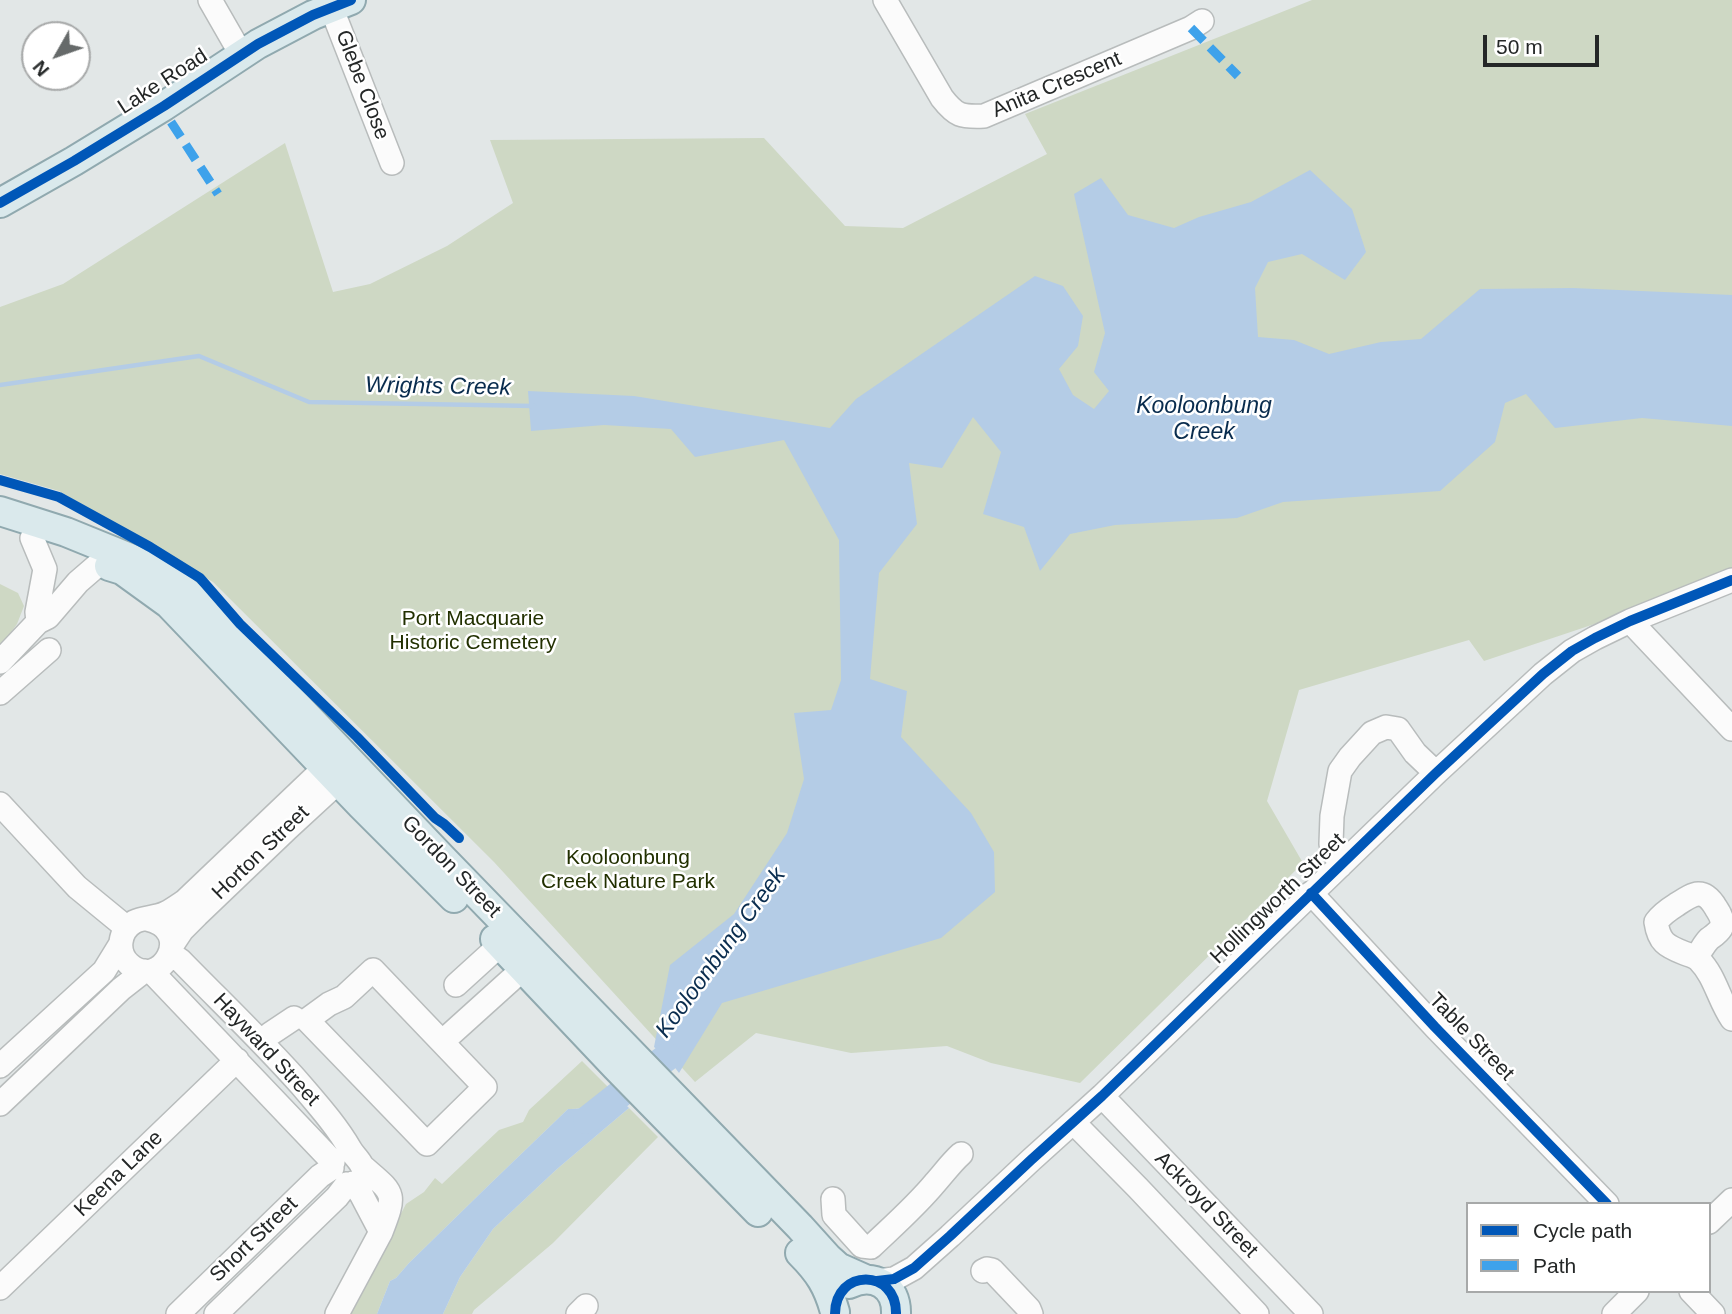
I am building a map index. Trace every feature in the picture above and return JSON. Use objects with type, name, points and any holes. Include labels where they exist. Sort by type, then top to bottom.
[{"type":"main road","name":"Lake Road","points":[[0,203],[153,113],[241,54],[341,4]]},
{"type":"main road","name":"Gordon Street","points":[[0,511],[66,532],[157,569],[180,586],[269,677],[341,766],[368,812],[523,969],[624,1060]]},
{"type":"main road","name":"Gordon Street","points":[[0,528],[122,570],[169,604],[341,766],[656,1093],[823,1280],[830,1293],[835,1313]]},
{"type":"main road","name":"Gordon Street","points":[[656,1093],[793,1220],[838,1267],[871,1280]]},
{"type":"main road","points":[[835,1313],[835,1304],[842,1290],[851,1283],[871,1280],[887,1288],[896,1309]]},
{"type":"street","points":[[210,0],[241,54]]},
{"type":"street","name":"Anita Crescent","points":[[885,0],[942,98],[952,110],[963,117],[984,116],[1202,21]]},
{"type":"street","name":"Glebe Close","points":[[341,4],[392,163]]},
{"type":"street","points":[[32,538],[45,569],[37,612],[38,622]]},
{"type":"street","points":[[0,662],[100,563]]},
{"type":"street","name":"Hollingworth Street","points":[[871,1280],[894,1279],[914,1268],[1102,1096],[1436,773],[1557,662],[1584,644],[1630,621],[1732,580]]},
{"type":"street","points":[[1630,621],[1732,729]]},
{"type":"street","points":[[0,693],[49,650]]},
{"type":"street","name":"Hollingworth Street","points":[[1340,866],[1331,844],[1332,816],[1340,771],[1372,733],[1386,727],[1398,729],[1415,753],[1436,773]]},
{"type":"street","points":[[0,1066],[103,971],[131,931],[184,901],[341,766]]},
{"type":"street","name":"Horton Street","points":[[172,950],[183,930],[287,829],[341,766]]},
{"type":"street","points":[[0,804],[77,887],[131,931]]},
{"type":"street","name":"Table Street","points":[[1311,894],[1435,1027],[1605,1202]]},
{"type":"street","points":[[0,1104],[121,989],[166,962],[172,950],[169,933],[163,926],[156,921],[131,931]]},
{"type":"street","points":[[131,931],[124,957],[129,964],[148,971]]},
{"type":"street","points":[[456,985],[500,945]]},
{"type":"street","name":"Hayward Street","points":[[172,950],[324,1111],[344,1139],[347,1170]]},
{"type":"street","points":[[1696,957],[1711,976],[1732,1019]]},
{"type":"street","points":[[442,1042],[523,969]]},
{"type":"street","points":[[373,970],[442,1042],[485,1087],[427,1144],[307,1020],[344,997],[373,970]]},
{"type":"street","name":"Hayward Street","points":[[148,971],[347,1170],[363,1196],[381,1232],[337,1314]]},
{"type":"street","points":[[262,1043],[270,1034],[294,1018]]},
{"type":"street","name":"Keena Lane","points":[[0,1288],[237,1060]]},
{"type":"street","name":"Ackroyd Street","points":[[1102,1096],[1311,1314]]},
{"type":"street","name":"Ackroyd Street","points":[[1073,1122],[1257,1314]]},
{"type":"street","points":[[833,1199],[834,1215],[862,1246],[871,1247],[916,1204],[961,1154]]},
{"type":"street","name":"Short Street","points":[[178,1314],[320,1176],[347,1170]]},
{"type":"street","name":"Short Street","points":[[216,1314],[337,1197],[347,1170]]},
{"type":"street","points":[[1711,1220],[1732,1200]]},
{"type":"street","name":"Hollingworth Street","points":[[896,1309],[914,1268]]},
{"type":"street","points":[[983,1271],[992,1270],[1031,1314]]},
{"type":"street","points":[[1614,1314],[1635,1293]]},
{"type":"street","points":[[1693,1293],[1713,1314]]},
{"type":"green space","points":[[1312,0],[1732,0],[1732,578],[1484,661],[1469,640],[1299,690],[1267,801],[1303,863],[1080,1083],[991,1063],[947,1046],[851,1053],[756,1033],[695,1082],[494,862],[213,582],[59,491],[0,474],[0,307],[63,284],[285,143],[333,292],[370,284],[447,246],[513,203],[490,140],[764,138],[845,226],[903,228],[1047,154],[1025,114]]},
{"type":"green space","points":[[0,584],[18,593],[24,606],[17,624],[0,648]]},
{"type":"green space","points":[[582,1061],[610,1089],[592,1105],[568,1109],[491,1183],[390,1281],[377,1314],[349,1314],[406,1204],[424,1192],[435,1178],[442,1184],[499,1130],[523,1122],[529,1110]]},
{"type":"green space","points":[[629,1108],[658,1137],[553,1243],[472,1314],[443,1314],[460,1277],[493,1229],[557,1169]]},
{"type":"water","name":"Kooloonbung Creek","points":[[1310,170],[1352,209],[1366,252],[1345,280],[1302,254],[1268,262],[1255,288],[1258,337],[1294,340],[1329,354],[1381,342],[1421,339],[1480,289],[1573,288],[1732,295],[1732,426],[1642,418],[1555,428],[1526,394],[1505,403],[1495,442],[1440,491],[1283,502],[1237,518],[1115,525],[1070,534],[1040,571],[1024,527],[983,514],[1001,452],[973,417],[942,468],[909,463],[917,524],[879,573],[870,679],[907,691],[901,737],[971,813],[994,852],[995,892],[941,938],[722,1003],[679,1073],[667,1057],[654,1047],[670,965],[734,914],[787,833],[804,779],[794,713],[831,710],[841,680],[839,540],[784,440],[695,457],[671,429],[604,425],[531,431],[528,391],[634,396],[830,428],[856,399],[1035,276],[1063,286],[1083,316],[1078,346],[1059,369],[1073,395],[1094,409],[1109,391],[1094,372],[1105,333],[1074,194],[1101,178],[1128,215],[1174,228],[1199,217],[1251,202]]},
{"type":"water","points":[[610,1089],[629,1108],[557,1169],[493,1229],[460,1277],[443,1314],[377,1314],[390,1281],[491,1183],[568,1109],[592,1105]]},
{"type":"waterway","name":"Wrights Creek","points":[[0,385],[199,356],[309,402],[534,406]]},
{"type":"waterway","points":[[587,1120],[667,1057]]},
{"type":"marked path","points":[[1191,28],[1238,76]]},
{"type":"marked path","points":[[171,122],[218,194]]},
{"type":"cycle path","points":[[0,203],[164,106],[258,44],[313,15],[351,0]]},
{"type":"cycle path","points":[[0,480],[59,497],[200,578],[240,624],[357,737],[435,818],[459,838]]},
{"type":"cycle path","points":[[877,1281],[894,1279],[914,1268],[950,1236],[1102,1096],[1436,773],[1543,674],[1572,651],[1595,638],[1732,580]]},
{"type":"cycle path","points":[[1311,893],[1435,1027],[1605,1202]]},
{"type":"cycle path","points":[[835,1314],[838,1299],[845,1288],[866,1280],[887,1288],[894,1299],[896,1314]]},
{"type":"park label","name":"Port Macquarie Historic Cemetery","points":[[473,631]]},
{"type":"park label","name":"Kooloonbung Creek Nature Park","points":[[628,870]]}]
